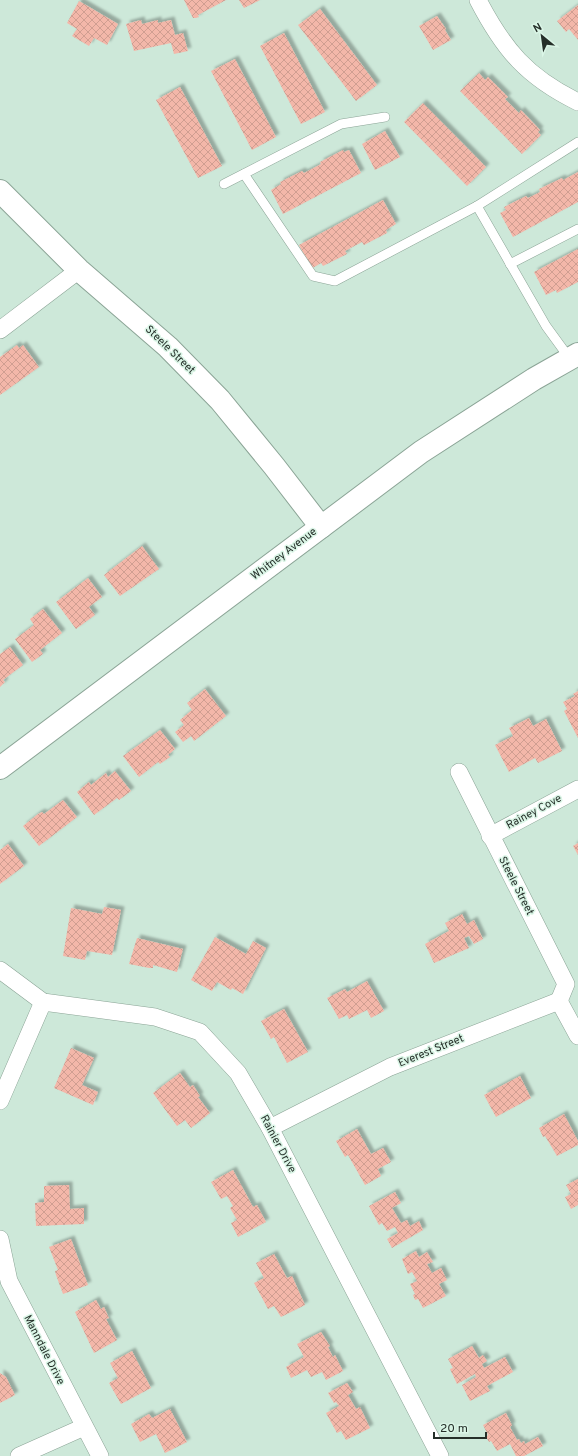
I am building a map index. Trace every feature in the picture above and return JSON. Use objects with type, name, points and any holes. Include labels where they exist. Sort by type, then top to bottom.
[{"type":"main road","name":"Steele Street","points":[[0,191],[79,270],[168,347],[220,400],[274,466],[320,527]]},
{"type":"main road","name":"Whitney Avenue","points":[[0,768],[421,452],[534,379],[574,356]]},
{"type":"street","points":[[478,0],[494,30],[518,60],[553,90],[578,102]]},
{"type":"street","points":[[0,330],[79,270]]},
{"type":"street","name":"Steele Street","points":[[459,772],[566,984],[559,1001]]},
{"type":"street","name":"Rainey Cove","points":[[490,836],[578,789]]},
{"type":"street","name":"Rainier Drive","points":[[0,970],[43,1002],[156,1017],[200,1032],[238,1073],[270,1128],[440,1456]]},
{"type":"street","points":[[559,1001],[578,1036]]},
{"type":"street","name":"Everest Street","points":[[270,1128],[390,1067],[559,1001]]},
{"type":"street","points":[[0,1101],[43,1002]]},
{"type":"street","name":"Manndale Drive","points":[[0,1239],[9,1281],[100,1456]]},
{"type":"street","points":[[19,1456],[84,1427]]},
{"type":"lane","points":[[224,184],[341,124],[385,117]]},
{"type":"lane","points":[[244,174],[312,276],[335,281],[477,206],[578,142]]},
{"type":"lane","points":[[477,206],[546,326],[574,356]]},
{"type":"lane","points":[[510,264],[578,229]]},
{"type":"building","points":[[184,0],[226,0],[198,15],[199,17],[193,18]]},
{"type":"building","points":[[239,0],[260,0],[244,8]]},
{"type":"building","points":[[79,1],[118,24],[107,45],[94,38],[89,46],[72,36],[77,29],[67,23]]},
{"type":"building","points":[[578,5],[578,40],[569,29],[566,32],[557,21]]},
{"type":"building","points":[[320,9],[377,85],[356,101],[298,25]]},
{"type":"building","points":[[437,16],[446,29],[445,30],[451,40],[433,50],[419,26]]},
{"type":"building","points":[[141,20],[142,24],[158,20],[158,23],[171,20],[175,35],[183,33],[188,51],[174,54],[171,43],[134,51],[126,24]]},
{"type":"building","points":[[284,33],[325,112],[301,124],[260,46]]},
{"type":"building","points":[[235,59],[276,137],[252,150],[211,71]]},
{"type":"building","points":[[479,73],[485,80],[488,77],[508,97],[505,99],[519,113],[521,110],[540,130],[538,132],[541,135],[522,154],[460,91]]},
{"type":"building","points":[[180,87],[222,166],[198,178],[156,100]]},
{"type":"building","points":[[423,103],[486,167],[467,186],[404,122]]},
{"type":"building","points":[[385,131],[400,157],[375,170],[362,144]]},
{"type":"building","points":[[343,150],[344,152],[349,150],[361,173],[283,214],[271,190],[281,184],[280,182],[302,171],[304,173],[321,164],[320,162]]},
{"type":"building","points":[[578,172],[578,202],[513,237],[500,213],[506,210],[504,207],[526,196],[528,198],[540,192],[539,189],[562,178],[563,180]]},
{"type":"building","points":[[383,200],[396,224],[386,230],[387,233],[364,245],[362,242],[345,251],[347,254],[323,266],[321,263],[311,269],[299,245]]},
{"type":"building","points":[[578,249],[578,282],[557,293],[556,290],[546,295],[534,272]]},
{"type":"building","points":[[17,345],[19,348],[23,345],[39,367],[0,395],[0,357]]},
{"type":"building","points":[[142,546],[159,569],[120,596],[104,575]]},
{"type":"building","points":[[88,578],[102,597],[89,607],[95,615],[76,629],[56,602]]},
{"type":"building","points":[[43,609],[62,633],[40,650],[43,654],[32,662],[15,639],[34,625],[30,619]]},
{"type":"building","points":[[10,647],[23,665],[3,680],[5,682],[0,687],[0,654]]},
{"type":"building","points":[[205,689],[226,716],[194,741],[191,736],[183,742],[175,732],[184,725],[180,720],[192,710],[187,703]]},
{"type":"building","points":[[578,691],[578,738],[564,711],[567,709],[563,702],[575,696],[573,694]]},
{"type":"building","points":[[529,718],[533,726],[546,719],[562,751],[538,763],[535,758],[509,772],[495,745],[513,736],[509,728]]},
{"type":"building","points":[[160,730],[175,749],[168,755],[170,757],[160,764],[158,762],[139,777],[123,756]]},
{"type":"building","points":[[115,771],[131,791],[119,800],[117,798],[94,815],[77,792],[89,782],[91,785],[106,773],[108,777]]},
{"type":"building","points":[[63,800],[77,817],[39,846],[23,826],[38,814],[42,812],[44,814]]},
{"type":"building","points":[[578,843],[578,855],[573,846]]},
{"type":"building","points":[[8,844],[24,866],[0,884],[0,850]]},
{"type":"building","points":[[104,907],[121,910],[112,955],[87,951],[85,960],[63,956],[71,908],[102,914]]},
{"type":"building","points":[[462,914],[467,924],[474,920],[483,939],[474,944],[469,936],[464,938],[469,948],[434,963],[425,944],[449,931],[445,923]]},
{"type":"building","points":[[215,937],[246,954],[253,941],[266,948],[243,994],[232,988],[231,990],[217,982],[212,991],[191,980]]},
{"type":"building","points":[[137,938],[183,949],[177,972],[153,965],[153,968],[149,968],[129,964]]},
{"type":"building","points":[[367,981],[384,1011],[371,1018],[367,1010],[349,1019],[347,1015],[339,1019],[327,998],[345,989],[347,992]]},
{"type":"building","points":[[284,1009],[308,1052],[287,1063],[274,1037],[271,1039],[261,1021]]},
{"type":"building","points":[[71,1048],[94,1058],[82,1085],[98,1092],[93,1105],[54,1088]]},
{"type":"building","points":[[180,1073],[190,1087],[193,1085],[200,1096],[198,1097],[210,1113],[191,1128],[185,1120],[177,1126],[153,1093]]},
{"type":"building","points":[[520,1076],[531,1098],[496,1117],[484,1095]]},
{"type":"building","points":[[564,1114],[578,1141],[578,1145],[557,1156],[545,1136],[543,1137],[539,1128]]},
{"type":"building","points":[[357,1129],[371,1154],[383,1148],[391,1162],[378,1169],[381,1176],[365,1185],[348,1155],[345,1157],[336,1141]]},
{"type":"building","points":[[233,1170],[253,1207],[257,1205],[266,1222],[238,1237],[231,1223],[237,1220],[230,1208],[233,1206],[227,1196],[221,1199],[211,1182]]},
{"type":"building","points":[[578,1179],[578,1205],[571,1209],[565,1197],[571,1194],[566,1185]]},
{"type":"building","points":[[69,1185],[70,1209],[84,1208],[84,1224],[36,1226],[35,1203],[44,1202],[44,1186]]},
{"type":"building","points":[[395,1192],[401,1203],[392,1208],[401,1223],[407,1220],[410,1226],[419,1221],[423,1230],[392,1248],[387,1239],[398,1233],[395,1227],[387,1231],[382,1223],[379,1225],[369,1206]]},
{"type":"building","points":[[71,1239],[88,1285],[63,1294],[55,1271],[58,1270],[49,1247]]},
{"type":"building","points":[[416,1251],[419,1257],[427,1252],[433,1262],[427,1264],[432,1273],[441,1268],[447,1280],[439,1284],[446,1296],[423,1308],[418,1299],[415,1300],[413,1295],[415,1294],[410,1284],[417,1281],[412,1272],[408,1274],[402,1259]]},
{"type":"building","points":[[274,1254],[287,1278],[292,1276],[305,1305],[281,1317],[274,1306],[268,1309],[254,1283],[264,1278],[256,1263]]},
{"type":"building","points":[[96,1300],[101,1309],[104,1307],[109,1318],[106,1319],[117,1340],[94,1353],[75,1312]]},
{"type":"building","points":[[321,1332],[330,1346],[328,1347],[333,1357],[335,1355],[343,1371],[326,1380],[322,1372],[311,1377],[307,1370],[291,1378],[286,1367],[304,1357],[297,1344]]},
{"type":"building","points":[[472,1346],[479,1358],[483,1355],[487,1361],[482,1364],[484,1368],[505,1357],[513,1372],[487,1386],[490,1391],[470,1401],[462,1385],[476,1377],[475,1374],[457,1384],[450,1369],[453,1368],[448,1359]]},
{"type":"building","points":[[132,1351],[151,1388],[121,1404],[109,1383],[118,1378],[110,1363]]},
{"type":"building","points":[[0,1373],[6,1377],[15,1395],[0,1403]]},
{"type":"building","points":[[347,1383],[353,1392],[348,1395],[356,1409],[360,1407],[370,1428],[346,1440],[341,1431],[337,1433],[326,1413],[339,1406],[336,1402],[334,1403],[328,1393]]},
{"type":"building","points":[[170,1409],[187,1442],[165,1453],[156,1434],[140,1442],[131,1424],[149,1414],[152,1418]]},
{"type":"building","points":[[506,1413],[512,1425],[510,1427],[517,1440],[519,1439],[521,1443],[524,1441],[525,1444],[538,1437],[543,1446],[524,1456],[516,1456],[510,1444],[497,1451],[491,1441],[489,1442],[486,1437],[488,1435],[483,1425]]}]
